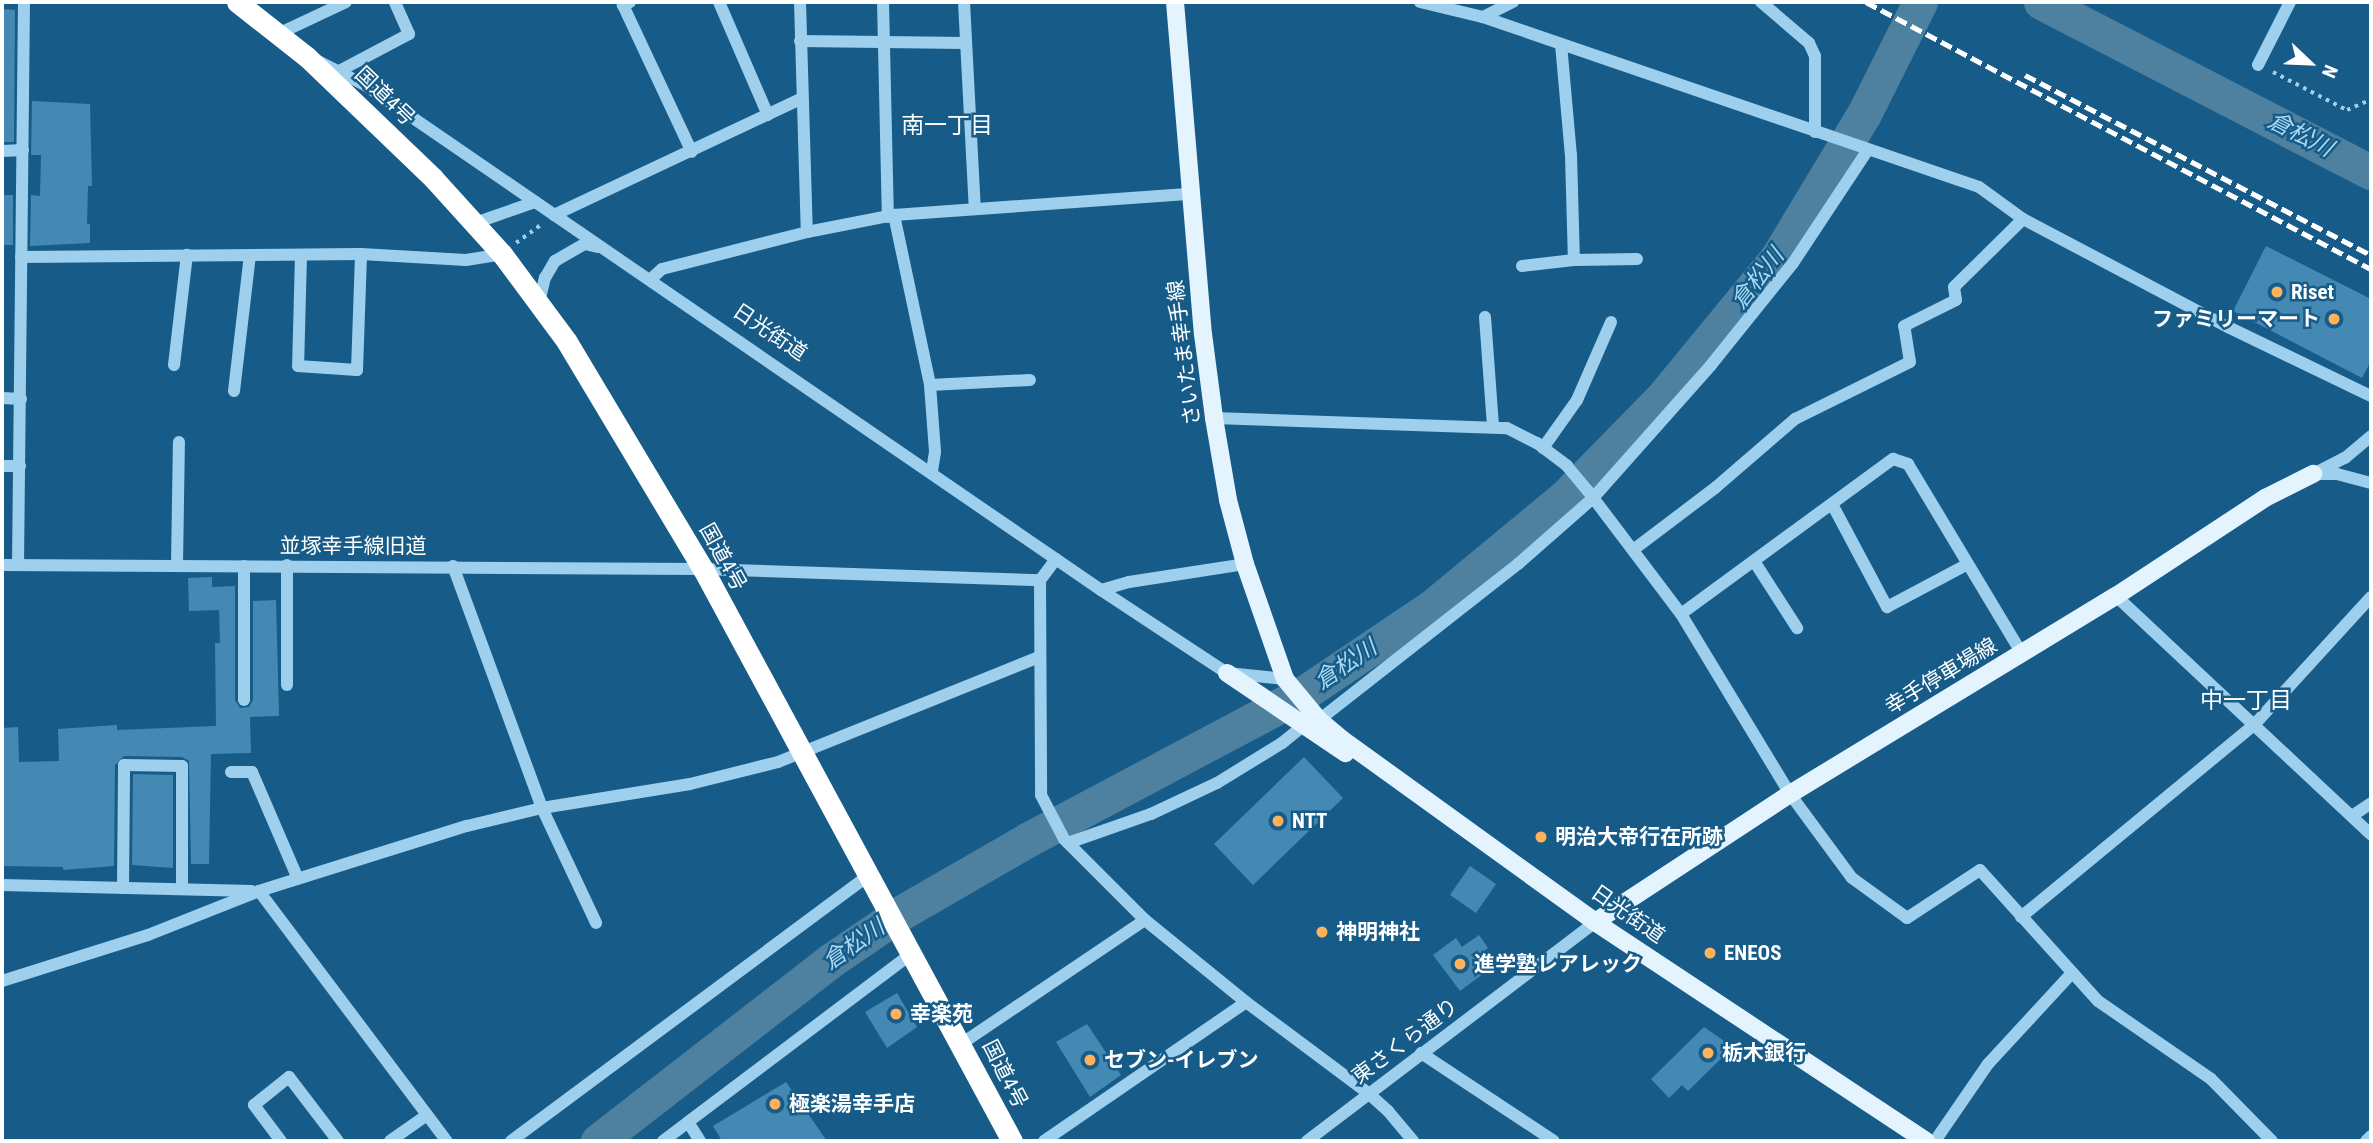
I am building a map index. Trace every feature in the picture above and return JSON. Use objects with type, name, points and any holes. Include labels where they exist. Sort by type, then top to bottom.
[{"type":"highway","name":"日光街道","points":[[237,2],[307,57]]},
{"type":"highway","name":"国道4号","points":[[307,57],[387,131],[475,223],[539,303],[596,387],[704,569],[1012,1141]]},
{"type":"main road","name":"さいたま幸手線","points":[[1175,2],[1190,194],[1214,418],[1228,500],[1245,564],[1288,683]]},
{"type":"main road","name":"幸手停車場線","points":[[1595,922],[1790,794],[2116,596],[2264,498],[2313,474]]},
{"type":"main road","points":[[1227,673],[1268,702],[1309,720]]},
{"type":"main road","points":[[1288,683],[1309,720]]},
{"type":"main road","name":"日光街道","points":[[1309,720],[1417,793],[1595,922],[1926,1141]]},
{"type":"street","points":[[18,565],[24,2]]},
{"type":"street","points":[[278,34],[346,2]]},
{"type":"street","points":[[341,70],[409,34],[395,2]]},
{"type":"street","points":[[630,2],[623,5],[692,152]]},
{"type":"street","points":[[719,2],[768,115]]},
{"type":"street","points":[[800,2],[807,233]]},
{"type":"street","points":[[883,2],[891,216],[930,385],[935,452],[932,472]]},
{"type":"street","points":[[964,2],[975,209]]},
{"type":"street","points":[[1420,2],[1483,17],[1979,187],[2023,219],[2228,327],[2371,396]]},
{"type":"street","points":[[1483,17],[1513,2]]},
{"type":"street","points":[[1761,2],[1810,43],[1815,56],[1815,132]]},
{"type":"street","points":[[2258,65],[2290,2]]},
{"type":"street","points":[[800,41],[965,43]]},
{"type":"street","points":[[1562,44],[1571,155],[1574,260]]},
{"type":"street","name":"日光街道","points":[[307,57],[341,70],[1101,590],[1227,673],[1288,683]]},
{"type":"street","points":[[554,215],[801,99]]},
{"type":"street","points":[[2,151],[23,150]]},
{"type":"street","points":[[1066,841],[1151,814],[1217,783],[1282,743],[1309,720],[1497,581],[1591,494],[1711,365],[1793,263],[1865,150]]},
{"type":"street","points":[[650,280],[662,269],[807,233],[891,216],[1190,194]]},
{"type":"street","points":[[475,223],[535,202]]},
{"type":"street","points":[[1633,550],[1715,488],[1795,419],[1910,362],[1904,326],[1956,300],[1954,287],[2023,219]]},
{"type":"street","points":[[539,303],[545,278],[555,261],[585,244],[602,248]]},
{"type":"street","points":[[21,257],[361,254],[466,260],[502,254]]},
{"type":"street","points":[[301,255],[298,366],[357,370],[361,254]]},
{"type":"street","points":[[174,365],[187,255]]},
{"type":"street","points":[[234,391],[250,255]]},
{"type":"street","points":[[1521,266],[1574,260],[1637,259]]},
{"type":"street","points":[[1485,317],[1493,427]]},
{"type":"street","points":[[1544,448],[1577,400],[1611,321]]},
{"type":"street","points":[[930,385],[1030,380]]},
{"type":"street","points":[[2,398],[21,399]]},
{"type":"street","points":[[1214,418],[1293,418],[1507,428],[1544,448],[1567,466],[1591,494],[1681,614],[1790,794],[1852,878],[1907,918],[1980,870],[2098,1001],[2211,1079],[2272,1141]]},
{"type":"street","points":[[2313,474],[2345,458],[2371,436]]},
{"type":"street","points":[[177,565],[179,442]]},
{"type":"street","points":[[1681,614],[1893,459],[1908,464],[1966,565],[2022,654]]},
{"type":"street","points":[[2,466],[20,466]]},
{"type":"street","points":[[2313,474],[2337,474],[2371,483]]},
{"type":"street","points":[[1832,504],[1887,607],[1966,565]]},
{"type":"street","points":[[1056,559],[1040,580],[1041,795],[1066,841],[1145,920],[1246,1002],[1368,1093],[1388,1111],[1413,1141]]},
{"type":"street","points":[[1754,561],[1797,628]]},
{"type":"street","points":[[1101,590],[1129,582],[1245,564]]},
{"type":"street","name":"並塚幸手線旧道","points":[[2,565],[704,569],[1040,580]]},
{"type":"street","points":[[287,565],[287,685]]},
{"type":"street","points":[[244,566],[244,700]]},
{"type":"street","points":[[453,566],[542,808],[596,923]]},
{"type":"street","points":[[2116,596],[2371,835]]},
{"type":"street","points":[[2021,918],[2254,725],[2371,597]]},
{"type":"street","points":[[2,981],[148,935],[259,891],[467,826],[542,808],[691,784],[803,753],[1039,657]]},
{"type":"street","points":[[123,888],[124,765],[136,765],[183,766],[182,889]]},
{"type":"street","points":[[230,772],[252,772],[298,879]]},
{"type":"street","points":[[2352,816],[2371,803]]},
{"type":"street","points":[[511,1141],[868,876]]},
{"type":"street","points":[[2,886],[259,891]]},
{"type":"street","points":[[259,891],[447,1141]]},
{"type":"street","points":[[961,1044],[1145,920]]},
{"type":"street","name":"東さくら通り","points":[[1307,1141],[1595,922]]},
{"type":"street","points":[[663,1141],[907,947]]},
{"type":"street","points":[[1935,1141],[1987,1064],[2072,973]]},
{"type":"street","points":[[1044,1141],[1246,1002]]},
{"type":"street","points":[[1421,1053],[1554,1141]]},
{"type":"street","points":[[281,1141],[254,1105],[289,1077],[338,1141]]},
{"type":"street","points":[[390,1141],[427,1115]]},
{"type":"street","points":[[688,1122],[700,1141]]},
{"type":"street","points":[[2366,1141],[2371,1136]]},
{"type":"path","points":[[2258,65],[2347,110],[2369,100]]},
{"type":"path","points":[[502,254],[554,215]]},
{"type":"building","points":[[2,9],[15,10],[14,142],[2,142]]},
{"type":"building","points":[[32,101],[90,104],[92,186],[88,186],[87,224],[90,224],[90,243],[30,246],[31,195],[40,196],[41,155],[31,155]]},
{"type":"building","points":[[2,195],[13,195],[13,245],[2,245]]},
{"type":"building","points":[[2266,246],[2371,299],[2371,361],[2362,378],[2233,311]]},
{"type":"building","points":[[212,577],[212,587],[235,586],[235,700],[240,708],[249,707],[253,700],[253,601],[276,600],[279,716],[250,717],[251,753],[211,754],[209,864],[191,864],[189,761],[182,757],[124,756],[115,765],[114,866],[63,870],[63,867],[2,866],[2,728],[18,727],[19,762],[59,761],[58,729],[117,725],[117,730],[216,726],[215,643],[220,643],[219,610],[189,611],[188,578]]},
{"type":"building","name":"NTT","points":[[1304,757],[1343,798],[1253,885],[1214,844]]},
{"type":"building","points":[[133,774],[173,775],[173,868],[132,865]]},
{"type":"building","points":[[1470,866],[1496,884],[1476,913],[1450,895]]},
{"type":"building","name":"進学塾レアレック","points":[[1479,935],[1488,948],[1476,957],[1487,971],[1460,991],[1433,955],[1456,938],[1462,947]]},
{"type":"building","points":[[897,993],[917,1027],[887,1048],[865,1012]]},
{"type":"building","points":[[1087,1024],[1121,1075],[1090,1097],[1056,1042]]},
{"type":"building","points":[[1704,1027],[1733,1047],[1688,1091],[1682,1085],[1669,1098],[1651,1079]]},
{"type":"building","name":"極楽湯幸手店","points":[[786,1082],[827,1141],[722,1141],[713,1126]]},
{"type":"waterway","name":"倉松川","points":[[598,1141],[830,961],[899,914],[1029,839],[1307,691],[1433,606],[1566,496],[1662,398],[1777,258],[1864,114],[1920,2]]},
{"type":"waterway","name":"倉松川","points":[[2041,2],[2371,172]]},
{"type":"railway","points":[[1866,2],[2371,269]]},
{"type":"railway","points":[[2025,75],[2371,255]]},
{"type":"place","name":"Riset","points":[[2277,292]]},
{"type":"place","name":"ファミリーマート","points":[[2334,319]]},
{"type":"place","name":"NTT","points":[[1278,821]]},
{"type":"place","name":"明治大帝行在所跡","points":[[1541,837]]},
{"type":"place","name":"神明神社","points":[[1322,932]]},
{"type":"place","name":"ENEOS","points":[[1710,953]]},
{"type":"place","name":"進学塾レアレック","points":[[1460,964]]},
{"type":"place","name":"幸楽苑","points":[[896,1014]]},
{"type":"place","name":"栃木銀行","points":[[1708,1053]]},
{"type":"place","name":"セブン-イレブン","points":[[1090,1060]]},
{"type":"place","name":"極楽湯幸手店","points":[[775,1104]]},
{"type":"district","name":"南一丁目","points":[[947,126]]},
{"type":"district","name":"中一丁目","points":[[2246,701]]}]
